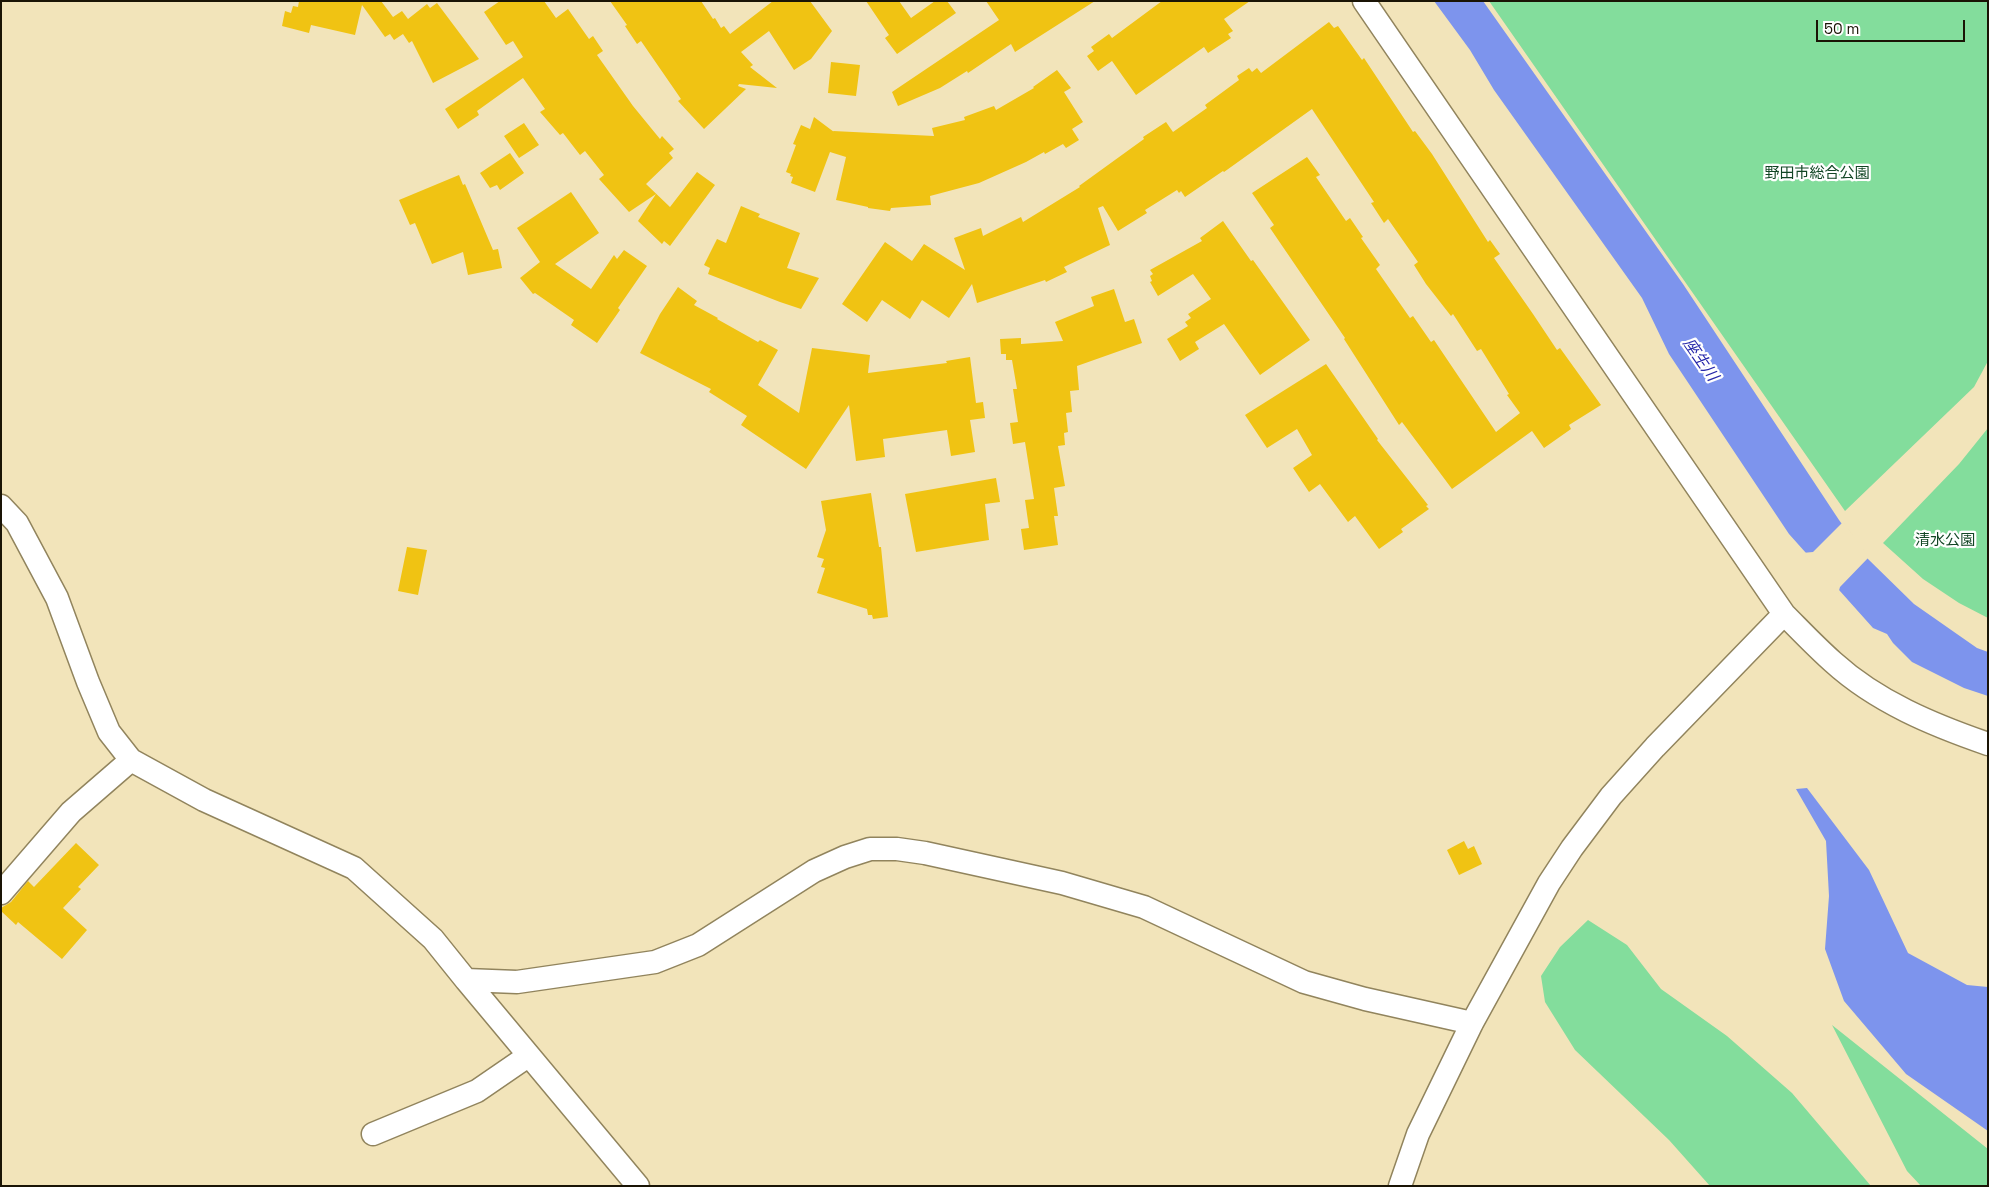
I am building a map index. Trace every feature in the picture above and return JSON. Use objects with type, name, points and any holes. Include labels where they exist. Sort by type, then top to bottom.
[{"type":"street","points":[[1364,1],[1784,614],[1833,662],[1893,704],[1936,726],[1988,744]]},
{"type":"street","points":[[1,506],[17,523],[57,598],[109,732],[131,760],[204,800],[354,868],[433,939],[528,1056],[638,1186]]},
{"type":"street","points":[[1400,1186],[1418,1134],[1472,1024],[1549,883],[1572,848],[1611,796],[1655,747],[1784,614]]},
{"type":"street","points":[[1,894],[71,812],[131,760]]},
{"type":"street","points":[[466,980],[517,982],[655,962],[698,945],[814,871],[845,856],[870,849],[897,849],[1062,883],[1144,907],[1304,982],[1365,999],[1472,1024]]},
{"type":"street","points":[[373,1134],[477,1091],[528,1056]]},
{"type":"green space","name":"野田市総合公園","points":[[1489,1],[1988,1],[1988,361],[1974,387],[1845,511]]},
{"type":"green space","name":"清水公園","points":[[1988,428],[1988,618],[1959,603],[1923,579],[1883,543],[1959,464]]},
{"type":"green space","points":[[1588,920],[1627,945],[1661,989],[1727,1036],[1792,1093],[1871,1186],[1710,1186],[1669,1140],[1575,1050],[1545,1002],[1541,976],[1560,947]]},
{"type":"green space","points":[[1832,1025],[1988,1149],[1988,1186],[1921,1186],[1907,1171]]},
{"type":"water","name":"座生川","points":[[1434,1],[1483,1],[1683,284],[1839,520],[1868,559],[1914,604],[1977,648],[1988,652],[1988,696],[1964,688],[1912,662],[1893,643],[1887,634],[1873,628],[1789,534],[1669,354],[1642,298],[1494,90],[1470,50]]},
{"type":"water","points":[[1807,788],[1869,870],[1908,953],[1967,985],[1988,987],[1988,1131],[1906,1074],[1844,1001],[1825,949],[1829,896],[1826,841],[1796,789]]},
{"type":"pier","points":[[1843,522],[1869,557],[1840,587],[1838,594],[1802,553],[1813,552]]},
{"type":"building","points":[[299,1],[381,1],[393,17],[402,11],[408,19],[427,4],[430,8],[437,3],[479,59],[433,83],[412,41],[409,43],[403,34],[394,40],[390,34],[385,37],[362,5],[355,35],[311,25],[309,33],[282,26],[285,11],[291,13],[293,6],[298,7]]},
{"type":"building","points":[[500,1],[544,1],[556,18],[568,9],[589,39],[593,36],[603,51],[597,55],[633,106],[660,139],[662,136],[674,149],[669,153],[673,158],[646,184],[670,207],[697,172],[715,185],[670,246],[664,241],[662,244],[638,221],[656,194],[629,212],[599,179],[604,175],[585,151],[580,155],[563,133],[560,135],[540,112],[545,109],[523,78],[477,111],[479,115],[458,129],[445,109],[523,57],[513,41],[506,45],[484,12]]},
{"type":"building","points":[[610,1],[701,1],[713,19],[715,18],[721,28],[724,26],[730,34],[773,1],[810,1],[832,31],[811,59],[794,70],[769,31],[741,52],[753,65],[750,67],[777,88],[739,84],[738,86],[746,89],[704,129],[678,101],[681,99],[641,41],[637,44],[625,26],[627,25]]},
{"type":"building","points":[[866,1],[899,1],[911,18],[935,1],[947,1],[956,13],[897,54],[885,38],[889,35]]},
{"type":"building","points":[[986,1],[1095,1],[1015,52],[1011,44],[968,73],[967,71],[940,88],[898,106],[892,92],[999,20]]},
{"type":"building","points":[[1162,1],[1250,1],[1224,19],[1233,31],[1228,34],[1231,38],[1208,53],[1204,47],[1136,95],[1112,61],[1098,71],[1087,56],[1094,51],[1091,47],[1109,34],[1112,38]]},
{"type":"building","points":[[1329,22],[1334,28],[1338,26],[1362,60],[1364,58],[1413,132],[1415,131],[1432,154],[1488,242],[1490,240],[1500,254],[1494,258],[1557,350],[1560,348],[1601,405],[1569,425],[1571,429],[1544,448],[1532,431],[1452,489],[1402,422],[1399,425],[1345,338],[1270,228],[1274,225],[1252,193],[1307,157],[1320,175],[1316,177],[1346,221],[1350,218],[1363,237],[1361,238],[1380,265],[1376,269],[1410,318],[1413,316],[1431,342],[1434,340],[1496,432],[1520,413],[1507,395],[1509,394],[1481,349],[1477,351],[1453,314],[1451,316],[1426,284],[1414,265],[1418,262],[1388,219],[1384,223],[1371,203],[1374,202],[1312,109],[1224,172],[1185,197],[1181,191],[1179,193],[1177,190],[1145,210],[1147,213],[1118,231],[1103,206],[1098,208],[1110,245],[1064,267],[1067,272],[1046,282],[1045,280],[977,303],[972,284],[949,318],[922,300],[910,319],[882,300],[867,322],[842,304],[885,242],[912,261],[924,244],[965,270],[954,238],[981,228],[983,236],[1021,217],[1023,222],[1080,187],[1144,139],[1143,137],[1166,122],[1173,132],[1207,108],[1205,105],[1239,80],[1237,76],[1249,68],[1252,72],[1257,68],[1261,73]]},
{"type":"building","points":[[831,62],[860,65],[856,96],[828,93]]},
{"type":"building","points":[[1057,70],[1071,88],[1064,92],[1083,122],[1072,129],[1079,140],[1066,148],[1063,144],[1045,154],[1044,152],[979,183],[930,196],[931,205],[891,208],[890,211],[836,200],[846,157],[830,152],[815,192],[791,183],[793,177],[786,172],[796,145],[793,144],[801,125],[810,129],[814,117],[834,132],[934,136],[932,128],[965,120],[964,117],[994,106],[996,110],[1034,88]]},
{"type":"building","points":[[524,123],[539,145],[519,158],[504,136]]},
{"type":"building","points":[[510,153],[524,173],[500,190],[497,185],[490,188],[480,173]]},
{"type":"building","points":[[459,175],[463,185],[465,184],[493,250],[498,249],[502,268],[468,275],[463,252],[432,264],[415,223],[410,225],[399,200]]},
{"type":"building","points":[[571,192],[599,233],[555,264],[591,289],[614,255],[617,259],[624,250],[647,266],[597,343],[571,325],[574,320],[535,293],[533,294],[520,278],[540,262],[517,228]]},
{"type":"building","points":[[741,206],[760,214],[758,217],[800,233],[787,268],[819,278],[801,309],[708,274],[710,268],[704,265],[717,239],[726,243]]},
{"type":"building","points":[[1223,221],[1310,340],[1260,375],[1224,324],[1195,342],[1199,349],[1180,361],[1167,339],[1188,326],[1185,322],[1191,318],[1188,314],[1211,299],[1193,274],[1158,296],[1150,282],[1152,281],[1150,276],[1153,274],[1150,270],[1202,241],[1200,238]]},
{"type":"building","points":[[678,287],[697,301],[694,305],[758,342],[760,340],[778,350],[758,385],[799,413],[812,348],[870,355],[868,373],[947,363],[946,361],[970,357],[976,403],[983,402],[985,418],[970,420],[975,452],[951,456],[947,430],[883,439],[885,457],[856,461],[849,405],[806,469],[741,425],[747,416],[709,392],[711,389],[640,353],[660,314]]},
{"type":"building","points":[[1114,289],[1125,322],[1134,319],[1142,343],[1077,366],[1079,390],[1070,391],[1072,412],[1066,413],[1068,432],[1064,433],[1065,445],[1058,446],[1065,486],[1054,488],[1058,516],[1054,516],[1058,545],[1024,550],[1021,529],[1029,528],[1025,500],[1034,499],[1025,442],[1013,444],[1010,423],[1018,422],[1013,389],[1017,389],[1012,360],[1006,360],[1006,354],[1001,354],[1000,339],[1021,338],[1021,344],[1063,341],[1055,322],[1094,306],[1091,297]]},
{"type":"building","points":[[1326,364],[1377,440],[1428,505],[1426,506],[1429,509],[1401,529],[1403,532],[1379,549],[1355,516],[1348,522],[1320,484],[1309,492],[1293,468],[1312,455],[1297,429],[1267,448],[1245,415]]},
{"type":"building","points":[[996,478],[1000,502],[985,504],[989,540],[916,552],[905,494]]},
{"type":"building","points":[[871,493],[879,547],[881,547],[888,617],[873,619],[872,615],[868,615],[867,609],[817,593],[825,568],[821,567],[824,559],[817,557],[826,530],[821,501]]},
{"type":"building","points":[[407,547],[427,550],[418,595],[398,591]]},
{"type":"building","points":[[1464,841],[1468,849],[1474,846],[1482,864],[1459,875],[1447,850]]},
{"type":"building","points":[[76,843],[99,865],[78,887],[81,889],[63,908],[87,930],[62,959],[18,922],[16,925],[1,911],[1,908],[11,902],[28,881],[34,887]]}]
